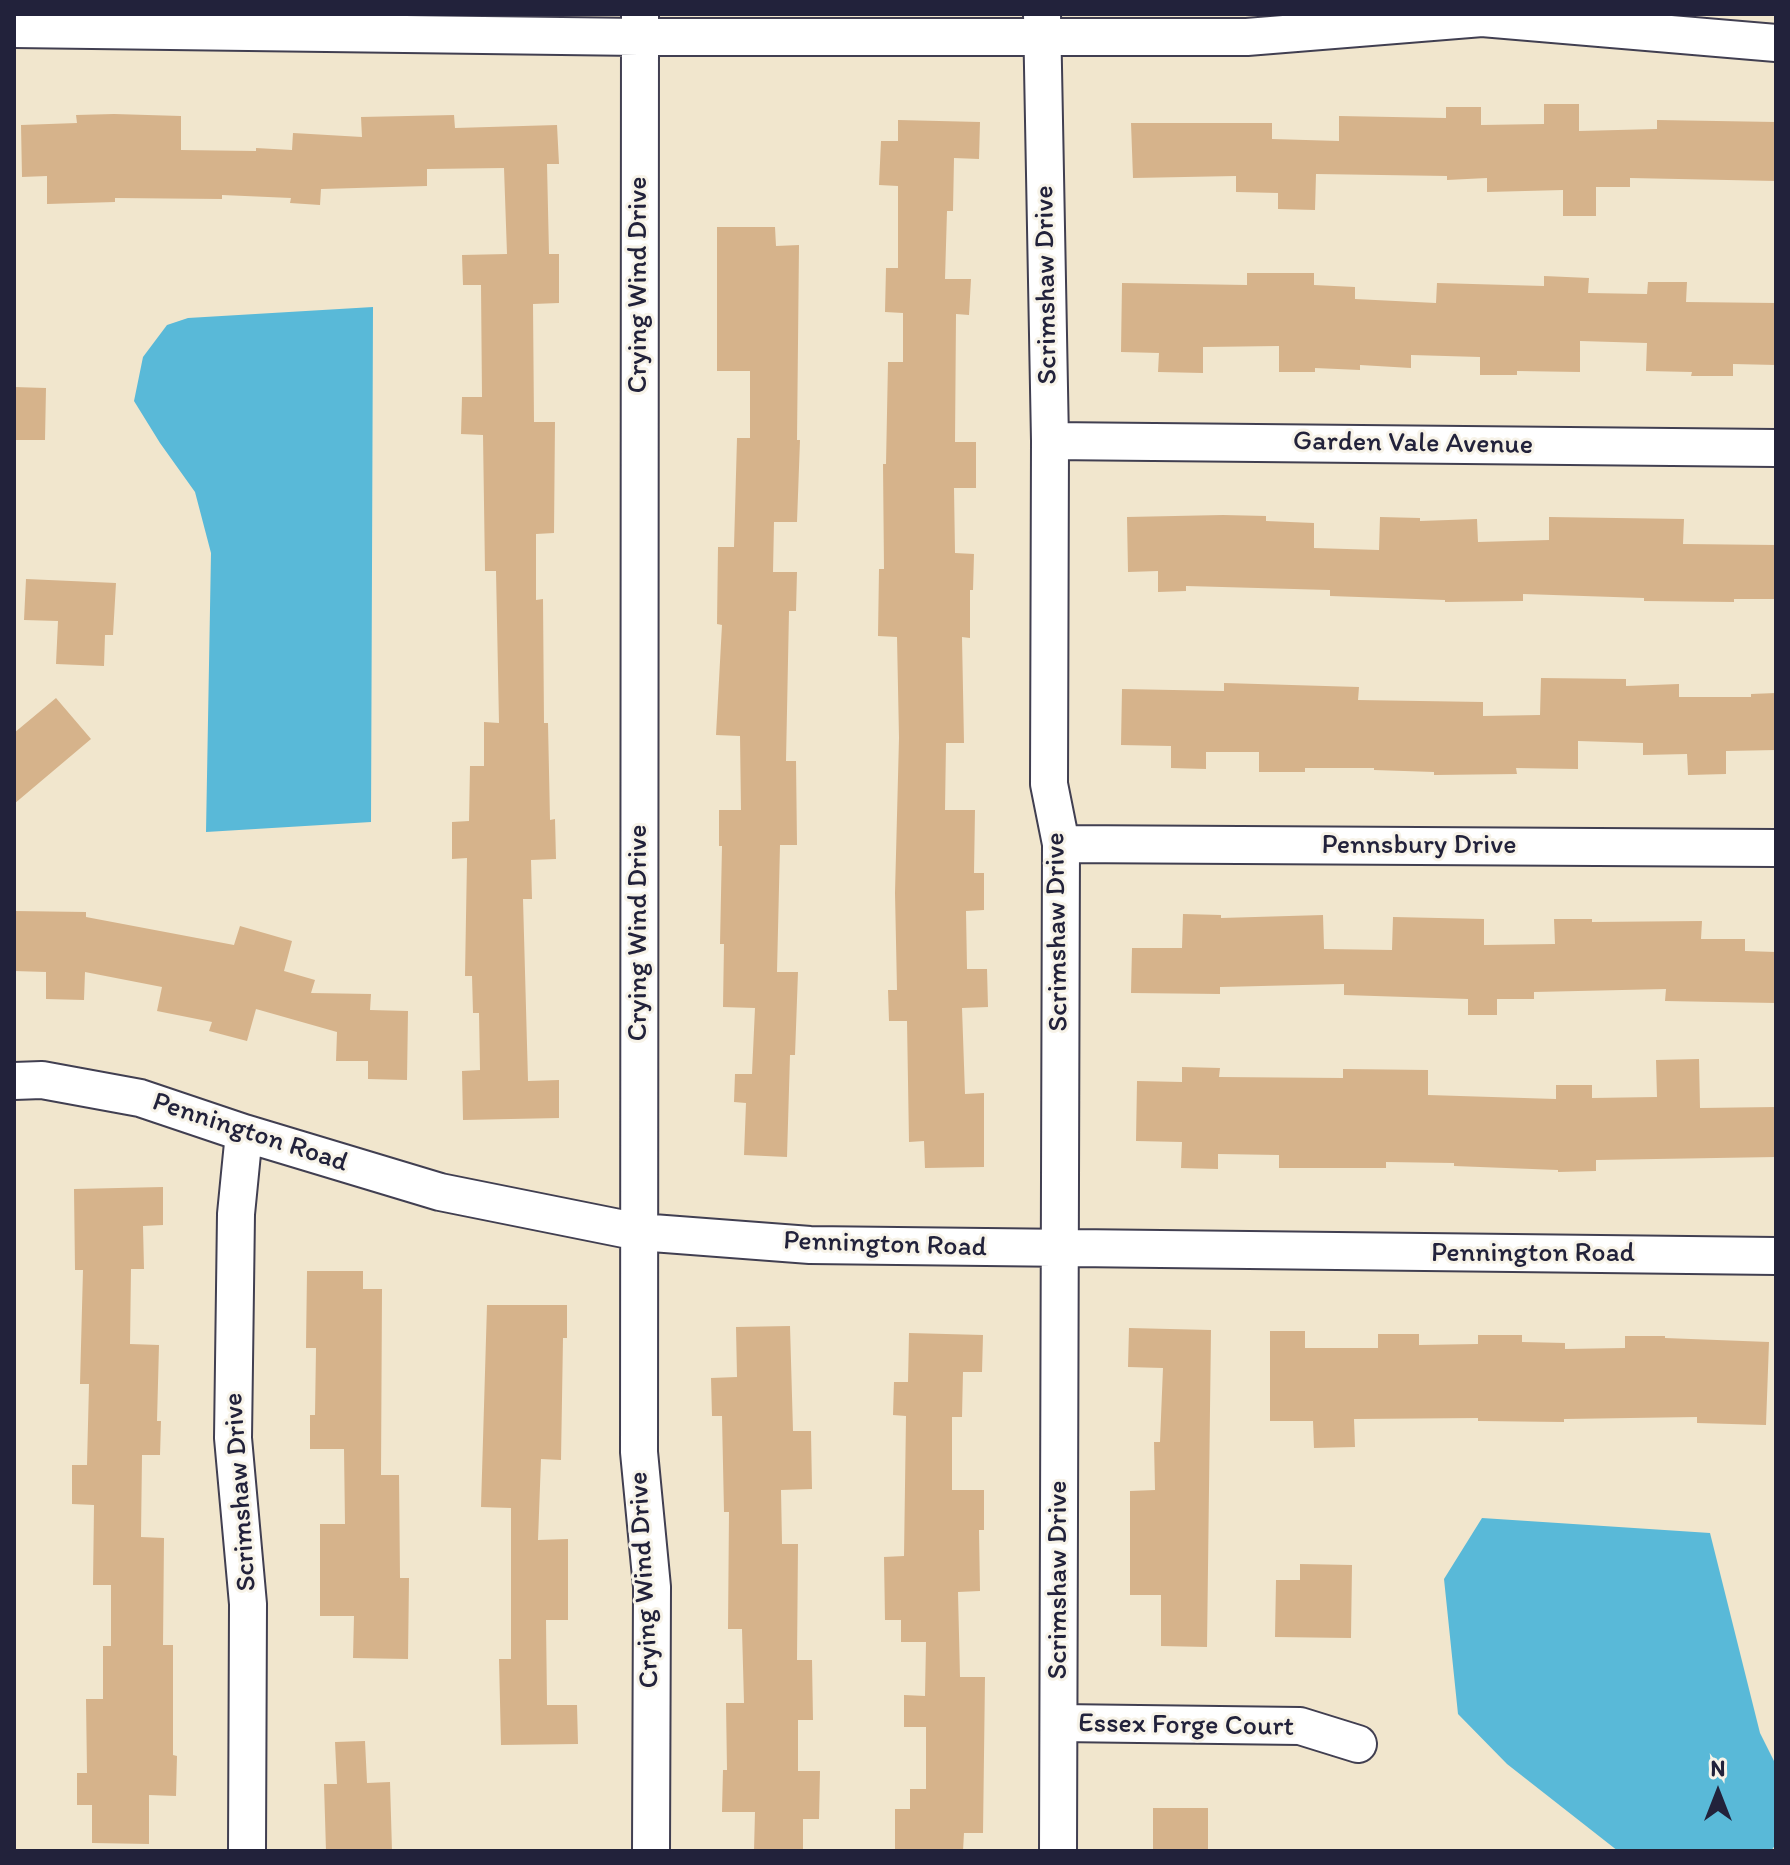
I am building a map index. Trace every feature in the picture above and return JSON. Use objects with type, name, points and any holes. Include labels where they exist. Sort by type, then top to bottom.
[{"type":"street","points":[[14,29],[202,22],[639,26],[1042,25],[1247,37],[1482,18],[1776,43]]},
{"type":"street","name":"Scrimshaw Drive","points":[[1042,25],[1050,441],[1049,784],[1061,844],[1058,1851]]},
{"type":"street","name":"Crying Wind Drive","points":[[639,26],[639,1452],[652,1587],[651,1851]]},
{"type":"street","name":"Garden Vale Avenue","points":[[1050,441],[1776,448]]},
{"type":"street","name":"Pennsbury Drive","points":[[1061,844],[1776,848]]},
{"type":"street","name":"Pennington Road","points":[[14,1081],[42,1080],[140,1098],[440,1192],[639,1232],[810,1245],[1776,1256]]},
{"type":"street","name":"Scrimshaw Drive","points":[[244,1133],[236,1214],[233,1438],[248,1604],[247,1851]]},
{"type":"street","name":"Essex Forge Court","points":[[1059,1723],[1300,1726],[1358,1744]]},
{"type":"water","points":[[373,307],[371,822],[206,832],[211,553],[195,492],[134,401],[143,357],[167,325],[188,318]]},
{"type":"water","points":[[1482,1518],[1710,1533],[1760,1733],[1776,1765],[1776,1844],[1771,1851],[1618,1851],[1507,1764],[1458,1714],[1444,1579]]},
{"type":"building","points":[[1544,104],[1579,104],[1579,131],[1657,129],[1657,120],[1776,122],[1776,181],[1630,178],[1630,187],[1596,187],[1596,216],[1563,216],[1563,190],[1487,192],[1487,178],[1447,180],[1447,176],[1316,174],[1315,210],[1278,209],[1278,193],[1236,192],[1236,176],[1133,178],[1131,123],[1272,123],[1272,139],[1339,141],[1339,116],[1446,118],[1446,107],[1481,107],[1481,125],[1544,124]]},
{"type":"building","points":[[76,115],[181,116],[181,150],[292,150],[293,133],[362,137],[361,117],[454,115],[455,128],[557,125],[559,164],[547,164],[549,254],[559,254],[559,303],[533,304],[534,422],[555,422],[554,533],[536,534],[536,600],[543,599],[544,723],[548,723],[550,820],[555,819],[556,859],[531,860],[532,899],[523,899],[528,1081],[559,1080],[559,1118],[463,1120],[462,1071],[480,1070],[479,1013],[473,1013],[472,976],[465,976],[467,858],[452,859],[452,822],[469,821],[470,766],[484,766],[484,722],[499,723],[496,571],[485,571],[483,435],[461,434],[462,397],[482,397],[481,285],[463,285],[462,255],[507,254],[504,168],[427,169],[427,186],[321,189],[320,205],[290,203],[291,198],[222,195],[222,199],[115,198],[115,202],[47,204],[47,176],[22,177],[21,125],[77,123]]},
{"type":"building","points":[[898,120],[980,122],[979,159],[954,158],[953,211],[947,211],[945,279],[971,279],[969,315],[956,314],[955,442],[976,442],[976,488],[954,488],[955,553],[974,554],[973,590],[970,590],[970,638],[962,637],[964,743],[946,743],[945,810],[975,810],[974,873],[984,873],[984,910],[966,911],[967,969],[987,969],[988,1007],[962,1008],[965,1094],[984,1093],[984,1167],[925,1168],[924,1141],[909,1142],[907,1021],[889,1021],[888,990],[897,990],[897,637],[878,636],[879,569],[884,569],[883,464],[886,464],[888,362],[903,362],[903,313],[885,312],[886,268],[898,268],[898,186],[879,185],[881,141],[898,141]]},
{"type":"building","points":[[717,227],[775,227],[776,246],[799,245],[797,440],[800,440],[797,522],[774,522],[773,572],[797,572],[796,611],[789,611],[786,761],[796,761],[797,845],[780,845],[777,972],[798,972],[795,1055],[790,1055],[787,1157],[744,1155],[746,1103],[734,1102],[735,1074],[752,1074],[755,1008],[723,1007],[719,810],[741,810],[740,736],[716,735],[722,625],[717,624],[718,547],[734,547],[737,438],[750,438],[750,371],[717,371]]},
{"type":"building","points":[[1247,273],[1314,273],[1314,285],[1355,287],[1355,299],[1436,303],[1437,283],[1544,286],[1544,276],[1589,278],[1588,293],[1647,294],[1648,282],[1687,282],[1686,302],[1776,303],[1776,365],[1733,364],[1733,376],[1691,376],[1692,372],[1646,371],[1647,343],[1580,341],[1580,372],[1517,371],[1517,375],[1480,375],[1480,357],[1411,355],[1411,368],[1360,365],[1360,370],[1315,368],[1315,372],[1279,372],[1279,346],[1203,347],[1203,373],[1158,372],[1159,353],[1121,352],[1122,283],[1247,285]]},
{"type":"building","points":[[14,387],[46,388],[45,440],[14,440]]},
{"type":"building","points":[[1266,516],[1266,521],[1314,523],[1314,548],[1379,550],[1380,517],[1420,518],[1420,521],[1477,519],[1478,542],[1549,540],[1549,517],[1684,519],[1683,544],[1776,545],[1776,599],[1644,601],[1644,598],[1523,594],[1523,601],[1445,602],[1330,596],[1330,590],[1186,586],[1186,591],[1158,592],[1158,571],[1128,572],[1127,517]]},
{"type":"building","points":[[26,579],[116,583],[113,635],[105,635],[104,666],[56,664],[58,621],[24,620]]},
{"type":"building","points":[[1541,678],[1626,679],[1626,686],[1679,684],[1679,697],[1751,697],[1751,694],[1776,693],[1776,750],[1726,751],[1726,774],[1688,775],[1687,754],[1643,755],[1643,743],[1578,741],[1578,769],[1516,768],[1517,774],[1434,775],[1434,772],[1374,768],[1259,772],[1259,752],[1206,752],[1206,769],[1171,768],[1171,746],[1121,745],[1122,689],[1224,691],[1224,683],[1359,687],[1358,700],[1483,702],[1483,716],[1540,715]]},
{"type":"building","points":[[56,698],[91,739],[14,804],[14,733]]},
{"type":"building","points":[[14,911],[86,912],[86,917],[234,945],[240,926],[292,941],[284,971],[315,980],[311,993],[371,994],[370,1010],[408,1011],[407,1080],[368,1079],[368,1061],[336,1061],[337,1032],[256,1009],[247,1041],[209,1031],[212,1022],[157,1011],[162,987],[85,972],[84,1000],[46,999],[46,972],[14,971]]},
{"type":"building","points":[[1183,914],[1221,915],[1221,918],[1323,915],[1324,949],[1392,950],[1393,917],[1484,919],[1484,945],[1555,944],[1554,919],[1592,919],[1592,922],[1702,921],[1701,939],[1745,939],[1745,951],[1776,952],[1776,1003],[1665,1001],[1666,989],[1534,992],[1534,999],[1497,999],[1497,1015],[1468,1015],[1468,999],[1344,995],[1344,984],[1220,987],[1220,994],[1131,993],[1132,948],[1182,948]]},
{"type":"building","points":[[1699,1059],[1700,1108],[1776,1107],[1776,1157],[1596,1160],[1596,1171],[1558,1172],[1454,1166],[1454,1163],[1386,1162],[1386,1168],[1279,1168],[1279,1155],[1218,1154],[1218,1169],[1181,1168],[1182,1142],[1136,1141],[1137,1081],[1182,1082],[1182,1067],[1220,1068],[1219,1077],[1343,1078],[1343,1069],[1428,1070],[1428,1095],[1556,1099],[1556,1085],[1592,1085],[1592,1098],[1657,1097],[1656,1060]]},
{"type":"building","points":[[163,1187],[163,1225],[143,1226],[144,1269],[131,1269],[130,1344],[159,1345],[157,1421],[161,1421],[160,1455],[142,1455],[141,1537],[164,1538],[163,1645],[173,1645],[176,1796],[149,1795],[149,1844],[92,1843],[92,1805],[77,1805],[77,1773],[87,1773],[86,1699],[103,1699],[103,1646],[111,1646],[111,1585],[93,1585],[94,1505],[72,1504],[72,1465],[87,1465],[89,1384],[80,1384],[83,1270],[75,1270],[74,1189]]},
{"type":"building","points":[[307,1271],[363,1271],[363,1289],[382,1289],[381,1475],[399,1475],[400,1578],[409,1578],[408,1659],[353,1658],[354,1616],[320,1616],[320,1524],[345,1524],[344,1449],[310,1449],[310,1415],[315,1415],[316,1348],[306,1348]]},
{"type":"building","points":[[487,1305],[567,1305],[567,1338],[563,1338],[561,1460],[541,1459],[538,1540],[568,1539],[568,1620],[546,1620],[547,1705],[577,1705],[578,1744],[501,1745],[499,1659],[511,1659],[511,1508],[481,1507]]},
{"type":"building","points":[[790,1326],[793,1431],[811,1431],[812,1489],[781,1490],[782,1544],[798,1544],[797,1660],[812,1660],[813,1720],[798,1720],[798,1771],[820,1771],[819,1819],[803,1819],[803,1851],[754,1851],[755,1812],[722,1812],[723,1770],[727,1770],[726,1703],[744,1703],[742,1629],[728,1629],[729,1512],[724,1512],[722,1416],[712,1416],[711,1378],[737,1377],[736,1327]]},
{"type":"building","points":[[1129,1328],[1211,1330],[1207,1647],[1161,1646],[1161,1595],[1130,1595],[1130,1491],[1155,1490],[1154,1442],[1160,1442],[1163,1368],[1128,1367]]},
{"type":"building","points":[[1270,1331],[1305,1331],[1305,1348],[1378,1348],[1378,1334],[1419,1334],[1419,1345],[1478,1344],[1478,1335],[1522,1335],[1522,1342],[1565,1343],[1565,1349],[1625,1348],[1625,1336],[1769,1342],[1766,1425],[1697,1423],[1697,1417],[1564,1419],[1564,1422],[1478,1421],[1478,1418],[1354,1419],[1355,1447],[1314,1448],[1313,1421],[1270,1421]]},
{"type":"building","points":[[909,1333],[983,1335],[982,1372],[963,1372],[962,1417],[952,1417],[952,1490],[984,1490],[984,1530],[979,1530],[980,1591],[958,1592],[960,1677],[985,1677],[983,1833],[964,1833],[963,1851],[895,1851],[895,1809],[910,1809],[910,1789],[926,1789],[926,1727],[904,1727],[904,1695],[925,1696],[926,1642],[901,1642],[901,1620],[885,1620],[884,1557],[904,1556],[906,1416],[893,1415],[894,1382],[908,1382]]},
{"type":"building","points":[[1300,1564],[1352,1565],[1351,1638],[1275,1637],[1276,1580],[1300,1580]]},
{"type":"building","points":[[365,1741],[367,1783],[390,1782],[392,1851],[326,1851],[324,1784],[337,1784],[335,1742]]},
{"type":"building","points":[[1153,1808],[1208,1808],[1208,1851],[1153,1851]]}]
